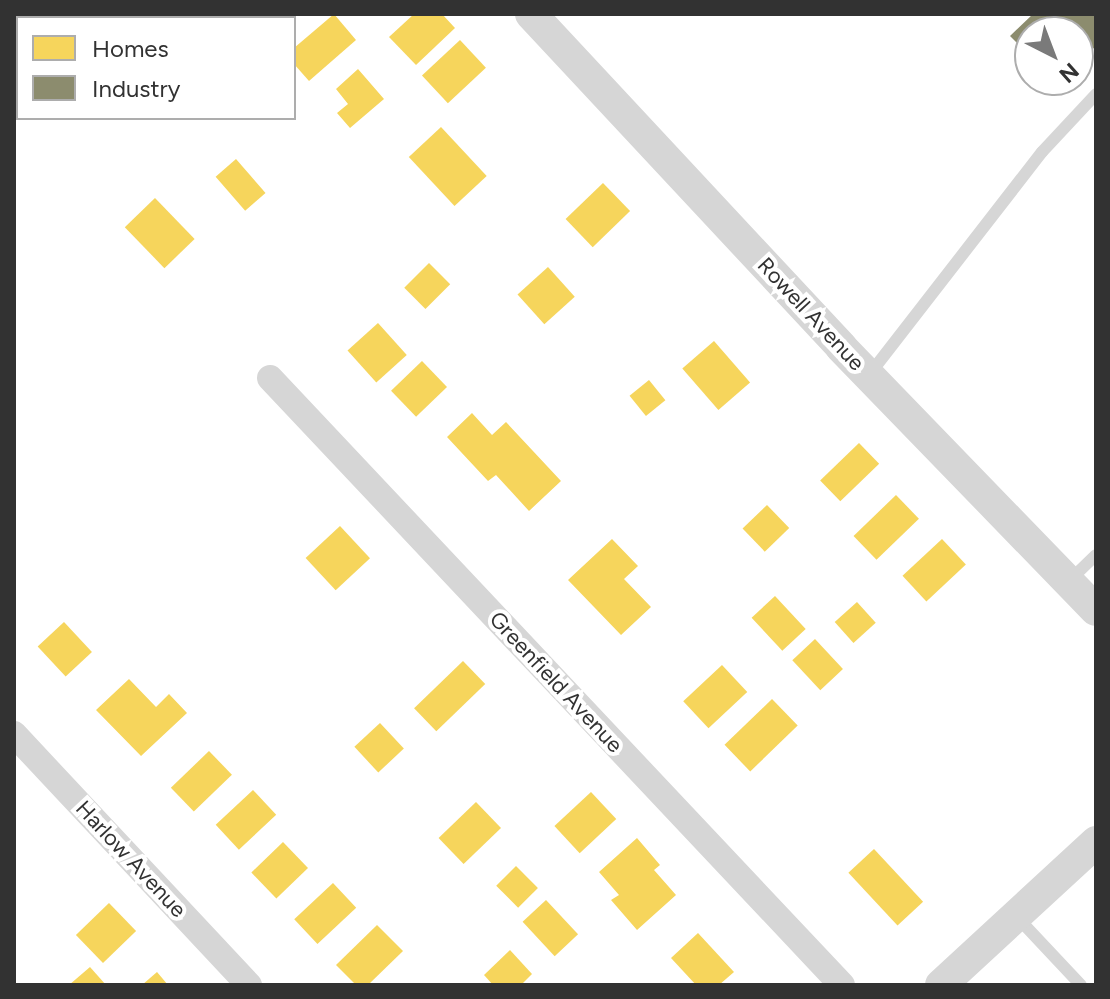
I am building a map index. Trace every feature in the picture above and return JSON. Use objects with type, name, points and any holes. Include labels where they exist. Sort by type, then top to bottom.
[{"type":"street","name":"Rowell Avenue","points":[[531,14],[869,375],[1096,610]]},
{"type":"street","name":"Greenfield Avenue","points":[[270,378],[842,985]]},
{"type":"street","name":"Harlow Avenue","points":[[14,734],[249,985]]},
{"type":"street","points":[[941,985],[1096,842]]},
{"type":"lane","points":[[869,375],[1042,152],[1096,94]]},
{"type":"lane","points":[[1069,581],[1096,555]]},
{"type":"lane","points":[[1016,916],[1081,985]]},
{"type":"building: Homes","points":[[334,14],[356,40],[309,81],[296,66],[296,46]]},
{"type":"building: Homes","points":[[414,14],[442,14],[455,28],[416,65],[389,37]]},
{"type":"building: Homes","points":[[460,40],[486,68],[448,103],[422,75]]},
{"type":"building: Homes","points":[[358,69],[384,99],[350,128],[337,113],[348,104],[336,89]]},
{"type":"building: Homes","points":[[441,127],[487,176],[455,206],[409,157]]},
{"type":"building: Homes","points":[[236,159],[266,193],[245,211],[216,177]]},
{"type":"building: Homes","points":[[603,183],[630,211],[593,247],[566,219]]},
{"type":"building: Homes","points":[[155,198],[195,239],[164,268],[125,227]]},
{"type":"building: Homes","points":[[429,263],[450,284],[425,309],[404,288]]},
{"type":"building: Homes","points":[[548,267],[575,297],[544,324],[518,294]]},
{"type":"building: Homes","points":[[378,323],[407,355],[376,382],[348,350]]},
{"type":"building: Homes","points":[[714,341],[750,383],[718,410],[682,369]]},
{"type":"building: Homes","points":[[422,361],[447,387],[416,417],[391,391]]},
{"type":"building: Homes","points":[[649,380],[665,400],[646,416],[630,396]]},
{"type":"building: Homes","points":[[472,413],[492,435],[506,422],[561,481],[529,511],[496,475],[488,481],[447,437]]},
{"type":"building: Homes","points":[[859,443],[879,464],[840,501],[820,481]]},
{"type":"building: Homes","points":[[896,495],[919,519],[876,560],[854,536]]},
{"type":"building: Homes","points":[[767,505],[789,528],[765,552],[743,529]]},
{"type":"building: Homes","points":[[340,526],[370,558],[336,590],[306,558]]},
{"type":"building: Homes","points":[[612,539],[638,566],[624,579],[651,607],[621,635],[568,580]]},
{"type":"building: Homes","points":[[942,539],[966,565],[926,601],[903,576]]},
{"type":"building: Homes","points":[[775,596],[806,629],[782,651],[752,618]]},
{"type":"building: Homes","points":[[857,602],[876,623],[853,643],[835,622]]},
{"type":"building: Homes","points":[[64,622],[92,652],[66,677],[38,647]]},
{"type":"building: Homes","points":[[815,639],[843,669],[820,690],[792,660]]},
{"type":"building: Homes","points":[[463,661],[485,684],[436,731],[414,708]]},
{"type":"building: Homes","points":[[722,665],[747,692],[708,728],[683,701]]},
{"type":"building: Homes","points":[[129,679],[156,707],[169,694],[187,713],[141,756],[96,710]]},
{"type":"building: Homes","points":[[772,699],[798,726],[750,771],[725,745]]},
{"type":"building: Homes","points":[[380,723],[404,749],[378,772],[354,747]]},
{"type":"building: Homes","points":[[209,751],[232,775],[194,812],[171,788]]},
{"type":"building: Homes","points":[[253,790],[276,815],[239,850],[216,825]]},
{"type":"building: Homes","points":[[591,792],[616,819],[580,853],[554,826]]},
{"type":"building: Homes","points":[[476,802],[501,828],[464,864],[439,838]]},
{"type":"building: Homes","points":[[637,838],[660,865],[654,870],[676,895],[637,930],[611,900],[619,895],[599,872]]},
{"type":"building: Homes","points":[[283,842],[308,868],[276,898],[251,873]]},
{"type":"building: Homes","points":[[874,849],[923,902],[898,926],[848,873]]},
{"type":"building: Homes","points":[[516,866],[538,888],[518,908],[496,886]]},
{"type":"building: Homes","points":[[333,883],[356,908],[317,944],[294,919]]},
{"type":"building: Homes","points":[[546,900],[578,934],[555,956],[523,922]]},
{"type":"building: Homes","points":[[109,903],[136,931],[103,963],[76,935]]},
{"type":"building: Homes","points":[[377,925],[403,951],[368,985],[356,985],[336,965]]},
{"type":"building: Homes","points":[[698,933],[734,972],[719,985],[696,985],[671,958]]},
{"type":"building: Homes","points":[[510,950],[532,974],[521,985],[493,985],[484,975]]},
{"type":"building: Homes","points":[[90,967],[106,985],[69,985]]},
{"type":"building: Homes","points":[[157,972],[168,985],[142,985]]},
{"type":"building: Industry","points":[[1096,14],[1096,46],[1094,48],[1094,16],[1031,16]]}]
